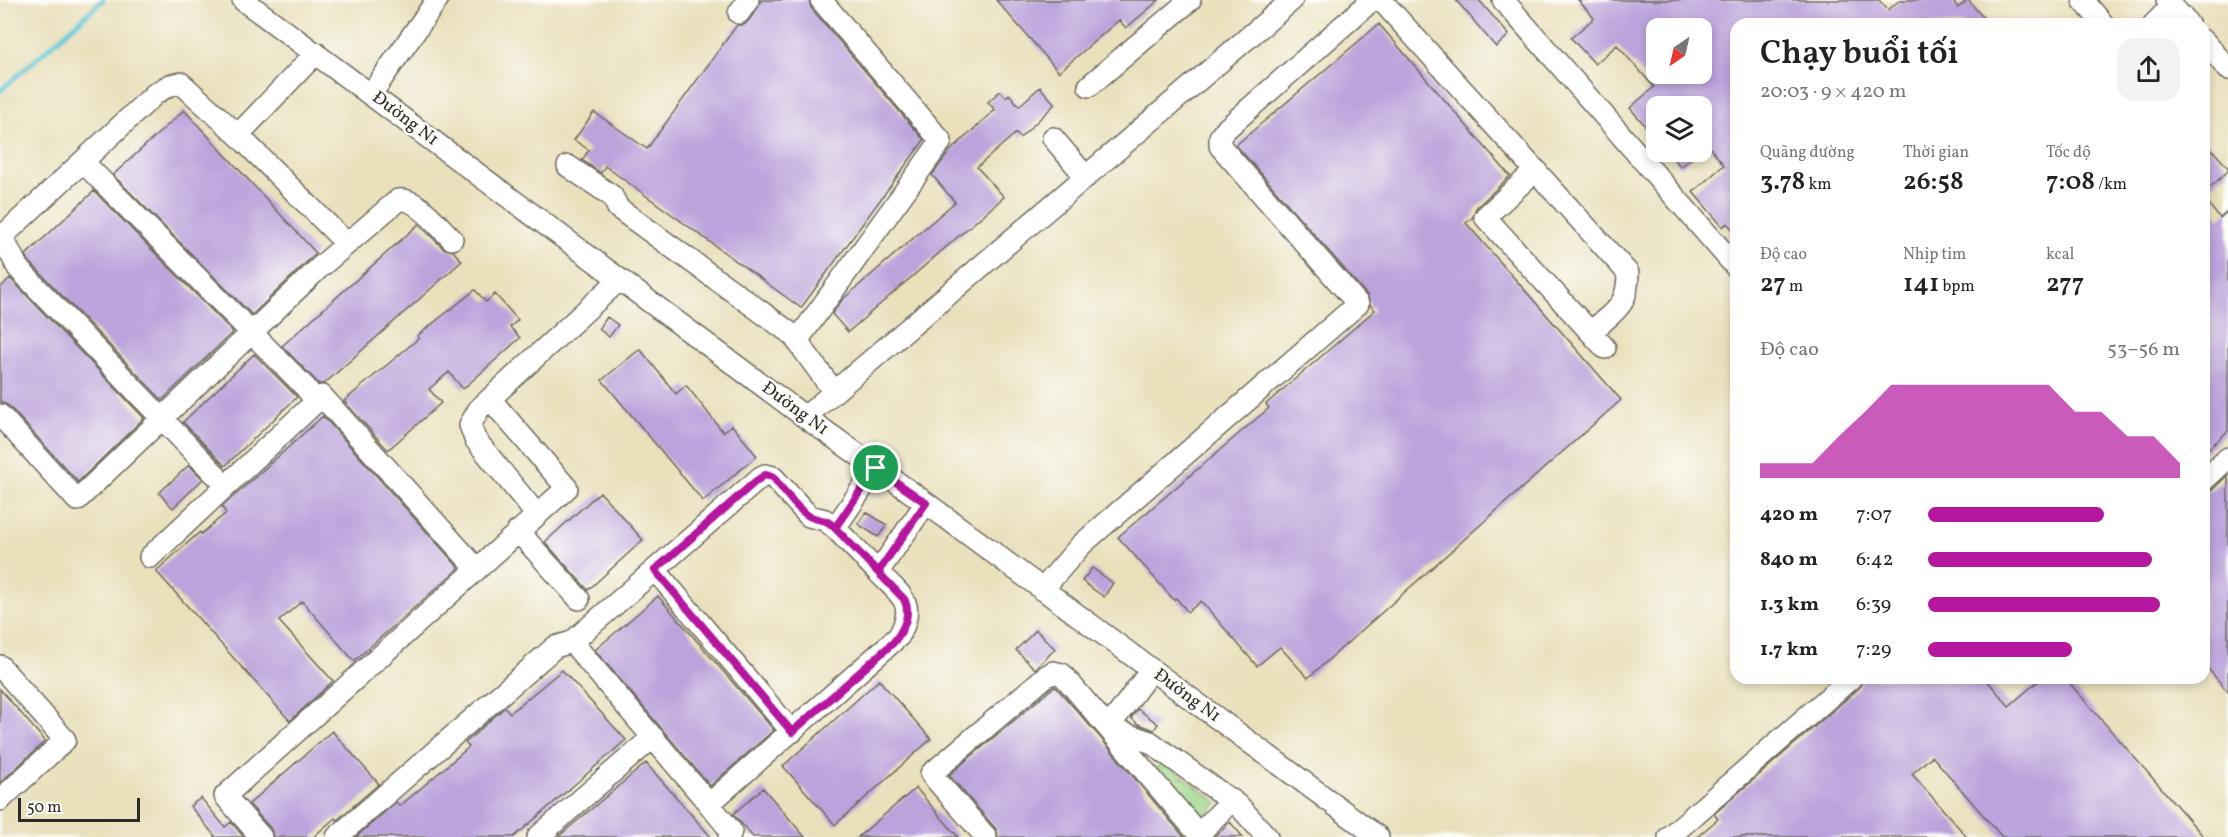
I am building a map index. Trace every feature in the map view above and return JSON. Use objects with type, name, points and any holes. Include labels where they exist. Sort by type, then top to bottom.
[{"type":"street","name":"Đường N1","points":[[243,0],[805,417],[926,503],[1369,835]]},
{"type":"street","points":[[371,94],[437,0]]},
{"type":"street","points":[[797,342],[941,141],[821,0]]},
{"type":"street","points":[[1089,86],[1190,0]]},
{"type":"street","points":[[805,417],[1292,0]]},
{"type":"street","points":[[1042,590],[1082,545],[1358,304],[1220,146],[1220,137],[1225,130],[1372,0]]},
{"type":"street","points":[[1381,0],[1536,170],[1628,273],[1628,290],[1624,301],[1598,340],[1485,217],[1536,170]]},
{"type":"street","points":[[1503,0],[1730,260]]},
{"type":"street","points":[[2083,0],[2098,18]]},
{"type":"street","points":[[2210,48],[2228,69]]},
{"type":"street","points":[[238,135],[316,54]]},
{"type":"street","points":[[215,474],[18,268],[4,240],[6,233],[156,93],[181,83],[238,135],[347,243]]},
{"type":"street","points":[[1053,138],[1086,177]]},
{"type":"street","points":[[83,162],[306,388],[316,402]]},
{"type":"street","points":[[568,166],[612,196],[618,208],[793,335],[834,392]]},
{"type":"street","points":[[0,415],[77,500],[347,243],[398,200],[405,198],[413,201],[452,239]]},
{"type":"street","points":[[536,514],[475,439],[470,425],[479,409],[619,280]]},
{"type":"street","points":[[150,557],[322,396],[477,568]]},
{"type":"street","points":[[261,837],[225,796],[567,488],[490,399]]},
{"type":"street","points":[[2210,474],[2228,458]]},
{"type":"street","points":[[835,528],[876,468]]},
{"type":"street","points":[[337,837],[555,647],[572,642],[765,475],[773,477],[809,516],[825,520],[835,528],[904,599],[908,606],[903,629],[893,643],[709,804]]},
{"type":"street","points":[[878,572],[926,503]]},
{"type":"street","points":[[518,531],[579,599]]},
{"type":"street","points":[[655,570],[792,732]]},
{"type":"street","points":[[572,642],[727,824],[731,831],[729,837]]},
{"type":"street","points":[[0,666],[65,740],[0,800]]},
{"type":"street","points":[[1108,728],[1151,670]]},
{"type":"street","points":[[986,837],[931,774],[1053,672],[1062,675],[1200,836],[1232,800]]},
{"type":"street","points":[[1669,837],[1844,684]]},
{"type":"street","points":[[1108,728],[1150,742],[1232,800],[1267,837]]},
{"type":"street","points":[[538,837],[653,737]]},
{"type":"green space","points":[[1163,761],[1218,803],[1200,819],[1156,769]]},
{"type":"building","points":[[761,0],[809,0],[811,8],[924,140],[801,308],[605,166],[601,173],[582,160],[589,150],[574,140],[594,112],[647,149],[737,25],[744,25],[749,20]]},
{"type":"building","points":[[996,0],[1159,0],[1126,28],[1119,20],[1059,72]]},
{"type":"building","points":[[1456,0],[1479,0],[1509,35],[1496,47]]},
{"type":"building","points":[[1578,0],[1879,0],[1888,10],[1900,0],[1952,0],[1958,8],[1968,0],[1984,18],[1730,18],[1730,226],[1727,223],[1723,227],[1693,192],[1724,165],[1712,150],[1712,96],[1646,96],[1646,126],[1630,108],[1654,87],[1651,84],[1712,84],[1712,18],[1646,18],[1646,78],[1617,45],[1595,64],[1571,38],[1594,18]]},
{"type":"building","points":[[1379,24],[1510,176],[1476,208],[1473,217],[1466,223],[1621,400],[1308,678],[1280,647],[1257,666],[1201,601],[1188,612],[1176,598],[1174,600],[1118,537],[1269,408],[1266,404],[1375,310],[1370,305],[1368,296],[1236,145]]},
{"type":"building","points":[[1040,87],[1055,104],[1020,138],[1016,133],[977,167],[1004,197],[848,332],[832,314],[842,300],[955,202],[932,175],[950,151],[995,110],[988,102],[1000,91],[1006,97],[1009,94],[1019,106]]},
{"type":"building","points":[[184,110],[316,253],[252,315],[113,175]]},
{"type":"building","points":[[2210,147],[2228,168],[2228,171],[2210,188]]},
{"type":"building","points":[[1677,162],[1687,162],[1681,167]]},
{"type":"building","points":[[94,191],[233,332],[162,400],[29,261],[26,255]]},
{"type":"building","points":[[2210,206],[2220,218],[2228,211],[2228,431],[2210,448]]},
{"type":"building","points":[[419,224],[443,248],[453,251],[462,261],[324,384],[319,384],[282,346]]},
{"type":"building","points":[[10,278],[144,418],[78,482],[9,406],[0,401],[0,288]]},
{"type":"building","points":[[475,290],[486,302],[495,294],[518,320],[510,327],[520,338],[463,389],[449,372],[429,389],[441,403],[388,450],[344,401],[419,338],[417,336]]},
{"type":"building","points":[[607,317],[618,325],[609,337],[599,329]]},
{"type":"building","points":[[640,349],[676,394],[686,385],[723,432],[732,425],[757,456],[703,501],[602,380]]},
{"type":"building","points":[[254,354],[297,397],[225,466],[183,422]]},
{"type":"building","points":[[323,416],[459,568],[354,661],[302,601],[279,621],[333,681],[290,721],[156,571],[200,532],[201,534],[226,513],[222,507]]},
{"type":"building","points":[[189,465],[203,479],[173,508],[159,493]]},
{"type":"building","points":[[2228,475],[2228,692],[2210,671],[2210,490]]},
{"type":"building","points":[[600,492],[643,540],[588,590],[545,542]]},
{"type":"building","points":[[866,512],[887,525],[878,537],[858,524]]},
{"type":"building","points":[[1092,568],[1113,583],[1104,597],[1082,581]]},
{"type":"building","points":[[658,596],[774,730],[710,786],[595,650]]},
{"type":"building","points":[[1036,630],[1055,649],[1035,669],[1016,650]]},
{"type":"building","points":[[562,670],[626,740],[514,837],[356,837],[396,802],[400,806],[469,747],[465,743],[505,707],[510,713]]},
{"type":"building","points":[[879,680],[931,739],[835,825],[783,766]]},
{"type":"building","points":[[1861,684],[1990,684],[2009,706],[2035,684],[2070,684],[2204,837],[2002,837],[1932,756],[1912,774],[1967,837],[1697,837],[1718,819],[1714,814],[1859,688]]},
{"type":"building","points":[[1055,686],[1184,837],[998,837],[996,829],[949,775]]},
{"type":"building","points":[[0,689],[45,741],[0,783]]},
{"type":"building","points":[[1138,709],[1158,724],[1154,730],[1138,724],[1131,718]]},
{"type":"building","points":[[332,731],[379,784],[313,837],[273,837],[271,829],[249,804]]},
{"type":"building","points":[[646,763],[711,837],[558,837]]},
{"type":"building","points":[[763,788],[805,837],[753,837],[733,814]]},
{"type":"building","points":[[916,788],[958,837],[858,837]]},
{"type":"building","points":[[201,798],[225,827],[231,822],[244,837],[213,837],[215,836],[190,806]]},
{"type":"building","points":[[1230,822],[1243,837],[1214,837],[1216,835]]},
{"type":"waterway","points":[[0,91],[103,0]]},
{"type":"route","points":[[876,468],[835,528],[904,599],[908,606],[903,629],[893,643],[792,732],[655,570],[756,481],[765,475],[770,475],[804,512],[830,523],[835,528],[878,572],[926,503],[876,468]]}]
